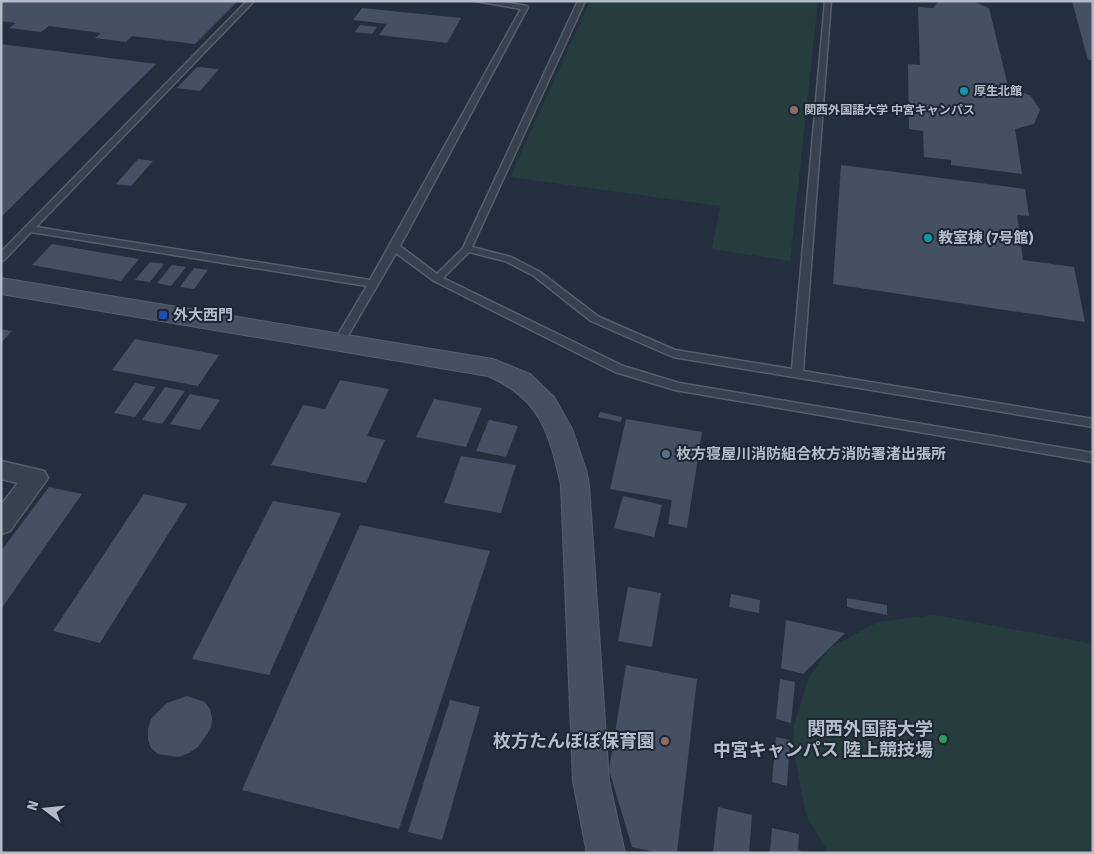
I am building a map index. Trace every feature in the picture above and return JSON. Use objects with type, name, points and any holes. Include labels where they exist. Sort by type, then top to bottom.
[{"type":"street","points":[[1,286],[493,368],[523,382],[545,404],[564,438],[575,484],[591,781],[606,853]]},
{"type":"street","points":[[1,470],[36,478],[1,524]]},
{"type":"lane","points":[[1,258],[251,1]]},
{"type":"lane","points":[[338,343],[395,247],[525,7],[478,1]]},
{"type":"lane","points":[[437,279],[467,249],[582,1]]},
{"type":"lane","points":[[797,375],[828,1]]},
{"type":"lane","points":[[30,229],[373,284]]},
{"type":"lane","points":[[395,247],[437,279],[619,369],[679,387],[1093,458]]},
{"type":"lane","points":[[467,249],[508,259],[536,274],[595,319],[673,353],[1093,424]]},
{"type":"green space","points":[[590,1],[818,1],[790,261],[712,249],[720,206],[510,177]]},
{"type":"green space","name":"関西外国語大学 中宮キャンパス 陸上競技場","points":[[935,615],[1093,644],[1093,853],[828,852],[806,815],[794,752],[794,725],[809,677],[831,647],[878,622]]},
{"type":"building","points":[[1,1],[238,1],[195,44],[132,36],[126,42],[95,38],[101,33],[49,26],[41,32],[9,28],[16,23],[1,21]]},
{"type":"building","name":"厚生北館","points":[[939,1],[972,1],[989,8],[1008,86],[1031,96],[1040,110],[1034,124],[1015,129],[1022,174],[951,165],[951,160],[924,157],[923,131],[909,129],[908,64],[920,65],[918,7],[933,8]]},
{"type":"building","points":[[1072,1],[1093,1],[1093,60],[1088,60]]},
{"type":"building","points":[[362,8],[461,18],[447,43],[379,35],[387,24],[353,20]]},
{"type":"building","points":[[360,25],[377,27],[372,34],[355,32]]},
{"type":"building","points":[[1,44],[156,64],[1,217]]},
{"type":"building","points":[[197,67],[219,69],[200,91],[177,88]]},
{"type":"building","points":[[138,159],[153,161],[131,186],[116,184]]},
{"type":"building","name":"教室棟 (7号館)","points":[[841,165],[1025,189],[1029,216],[1017,215],[1023,260],[1074,267],[1085,322],[833,284]]},
{"type":"building","points":[[52,244],[139,259],[121,281],[32,265]]},
{"type":"building","points":[[150,262],[164,264],[150,282],[135,280]]},
{"type":"building","points":[[172,265],[186,267],[171,286],[157,283]]},
{"type":"building","points":[[194,268],[208,270],[194,289],[180,287]]},
{"type":"building","points":[[1,329],[12,331],[1,343]]},
{"type":"building","points":[[135,339],[219,355],[198,386],[112,370]]},
{"type":"building","points":[[340,380],[389,389],[367,436],[385,440],[366,483],[271,465],[303,405],[325,409]]},
{"type":"building","points":[[135,383],[156,387],[135,417],[114,413]]},
{"type":"building","points":[[165,387],[185,391],[162,424],[142,420]]},
{"type":"building","points":[[190,394],[220,400],[200,430],[170,424]]},
{"type":"building","points":[[434,399],[482,408],[466,447],[416,437]]},
{"type":"building","points":[[600,412],[622,417],[621,422],[598,417]]},
{"type":"building","points":[[626,419],[702,432],[687,528],[668,524],[672,500],[610,489]]},
{"type":"building","points":[[489,420],[518,426],[506,457],[476,451]]},
{"type":"building","points":[[461,456],[516,465],[501,513],[444,503]]},
{"type":"building","points":[[49,487],[82,494],[1,609],[1,551]]},
{"type":"building","points":[[144,494],[187,504],[100,643],[53,631]]},
{"type":"building","points":[[623,496],[662,505],[654,537],[614,528]]},
{"type":"building","points":[[273,501],[341,513],[269,675],[192,659]]},
{"type":"building","points":[[360,525],[490,551],[399,829],[242,790]]},
{"type":"building","points":[[628,587],[661,593],[652,647],[618,641]]},
{"type":"building","points":[[731,594],[760,600],[759,613],[729,607]]},
{"type":"building","points":[[847,598],[887,605],[887,615],[847,607]]},
{"type":"building","points":[[786,620],[845,633],[803,674],[781,668]]},
{"type":"building","points":[[626,665],[697,679],[677,853],[659,853],[632,847],[609,770]]},
{"type":"building","points":[[780,679],[795,682],[791,723],[776,719]]},
{"type":"building","points":[[187,696],[205,702],[210,709],[212,718],[211,728],[198,747],[189,753],[178,757],[158,754],[151,748],[148,740],[148,729],[151,719],[167,703]]},
{"type":"building","points":[[450,700],[480,707],[442,840],[408,832]]},
{"type":"building","points":[[776,737],[790,740],[787,786],[772,782]]},
{"type":"building","points":[[718,807],[752,815],[749,853],[713,853]]},
{"type":"building","points":[[772,828],[799,834],[798,850],[806,853],[770,853]]},
{"type":"place","name":"厚生北館","points":[[964,91]]},
{"type":"place","name":"関西外国語大学 中宮キャンパス","points":[[794,110]]},
{"type":"place","name":"教室棟 (7号館)","points":[[928,238]]},
{"type":"place","name":"外大西門","points":[[163,315]]},
{"type":"place","name":"枚方寝屋川消防組合枚方消防署渚出張所","points":[[666,454]]},
{"type":"place","name":"関西外国語大学 中宮キャンパス 陸上競技場","points":[[943,739]]},
{"type":"place","name":"枚方たんぽぽ保育園","points":[[665,741]]}]
